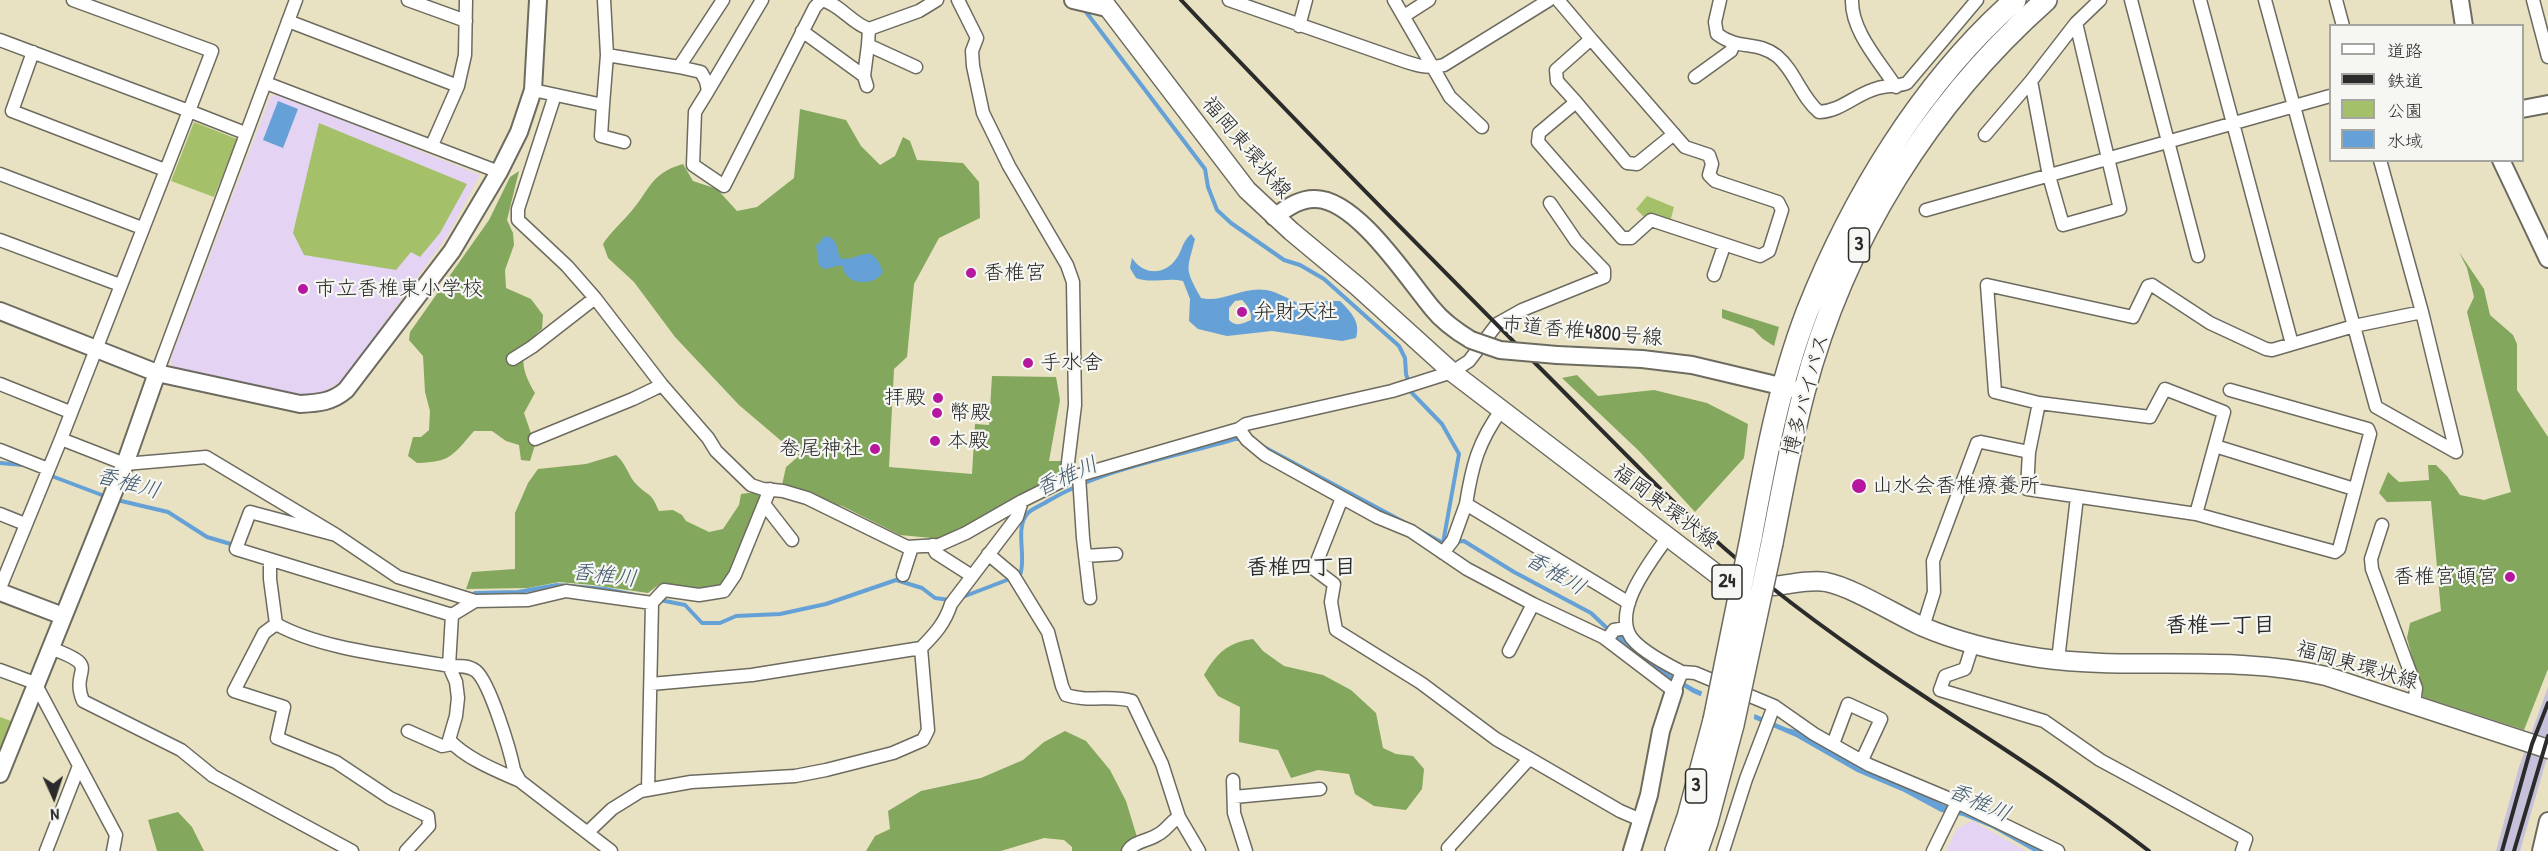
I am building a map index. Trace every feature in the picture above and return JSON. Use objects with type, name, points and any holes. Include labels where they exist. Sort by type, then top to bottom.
[{"type":"highway","name":"博多バイパス","points":[[1697,851],[1707,822],[1751,538],[1768,447],[1783,386],[1806,314],[1843,229],[1884,157],[1934,87],[2015,0]]},
{"type":"highway","name":"博多バイパス","points":[[1676,851],[1723,723],[1772,543],[1804,391],[1827,321],[1862,238],[1902,167],[1950,99],[2016,26],[2046,0]]},
{"type":"main road","name":"福岡東環状線","points":[[1104,4],[1247,190],[1274,217],[1357,286],[1452,372],[1727,582],[1753,587],[1770,587],[1805,581],[1827,582],[1923,627],[1973,644],[2022,655],[2058,660],[2235,663],[2277,667],[2326,676],[2548,749]]},
{"type":"street","points":[[63,616],[0,590],[24,524],[61,439],[141,228],[212,51],[73,0]]},
{"type":"street","points":[[0,774],[125,464],[245,133],[296,0]]},
{"type":"street","points":[[408,0],[466,21]]},
{"type":"street","points":[[432,145],[458,86],[465,55],[466,0]]},
{"type":"street","points":[[0,311],[157,373],[300,404],[324,403],[338,398],[452,251],[499,172],[519,132],[533,90],[538,0]]},
{"type":"street","points":[[604,0],[607,56],[601,136],[624,142]]},
{"type":"street","points":[[679,67],[723,0]]},
{"type":"street","points":[[762,0],[695,112],[693,165],[724,186],[802,31],[810,4],[822,0],[832,3],[863,27],[869,29],[919,11],[937,0]]},
{"type":"street","points":[[958,0],[977,38],[972,51],[973,66],[983,113],[1009,166],[1067,265],[1073,282],[1075,405],[1066,479]]},
{"type":"street","points":[[1073,0],[1104,4]]},
{"type":"street","points":[[1229,0],[1404,61],[1434,68],[1444,65],[1549,0]]},
{"type":"street","points":[[1299,26],[1307,0]]},
{"type":"street","points":[[1394,0],[1450,97],[1482,127]]},
{"type":"street","points":[[1404,16],[1429,0]]},
{"type":"street","points":[[1558,0],[1685,147],[1709,155],[1712,164],[1709,175],[1715,182],[1778,202],[1782,210],[1769,251],[1760,256],[1724,246],[1651,219],[1631,238],[1622,238],[1538,142],[1539,133],[1576,102]]},
{"type":"street","points":[[1720,0],[1715,22],[1717,34],[1734,44],[1759,46],[1778,57],[1793,76],[1810,105],[1819,112],[1832,111],[1877,88],[1896,87],[1907,83],[1977,0]]},
{"type":"street","points":[[1852,0],[1852,13],[1870,48],[1896,87]]},
{"type":"street","points":[[1985,135],[2076,23],[2100,0]]},
{"type":"street","points":[[2132,0],[2198,256]]},
{"type":"street","points":[[2200,0],[2292,344]]},
{"type":"street","points":[[2265,0],[2376,407],[2456,452],[2422,312],[2381,162]]},
{"type":"street","points":[[2336,0],[2342,24]]},
{"type":"street","points":[[2460,0],[2464,24]]},
{"type":"street","points":[[2533,0],[2548,57]]},
{"type":"street","points":[[288,21],[458,86]]},
{"type":"street","points":[[2031,81],[2049,176],[2063,225],[2120,209],[2076,23]]},
{"type":"street","points":[[802,31],[866,81],[869,29]]},
{"type":"street","points":[[1591,39],[1556,69],[1557,81],[1627,163],[1637,164],[1674,134]]},
{"type":"street","points":[[0,40],[245,133]]},
{"type":"street","points":[[1695,76],[1731,51],[1734,44]]},
{"type":"street","points":[[868,45],[916,67]]},
{"type":"street","points":[[33,52],[12,111],[165,170]]},
{"type":"street","points":[[607,56],[701,72],[708,91]]},
{"type":"street","points":[[266,83],[499,172]]},
{"type":"street","points":[[533,90],[603,105]]},
{"type":"street","points":[[555,95],[518,209],[518,220],[567,266],[595,298],[662,385],[691,416],[716,451],[751,485],[807,498],[907,547],[939,545],[966,533],[1066,479],[1239,429],[1246,424],[1392,392],[1452,372],[1469,362],[1497,324],[1522,310],[1604,277],[1604,270],[1576,241],[1550,203]]},
{"type":"street","points":[[1926,210],[2329,97]]},
{"type":"street","points":[[2524,109],[2548,104]]},
{"type":"street","points":[[2502,162],[2548,259]]},
{"type":"street","points":[[0,174],[141,228]]},
{"type":"street","name":"市道香椎4800号線","points":[[1274,217],[1303,200],[1318,199],[1334,203],[1359,221],[1450,327],[1471,340],[1500,350],[1642,359],[1692,365],[1804,391]]},
{"type":"street","points":[[0,240],[120,285]]},
{"type":"street","points":[[1714,274],[1724,246]]},
{"type":"street","points":[[2196,514],[2224,412],[2165,389],[2150,417],[2039,403],[1995,392],[1987,285],[2133,317],[2148,286],[2152,285],[2210,323],[2272,350],[2354,326],[2422,312]]},
{"type":"street","points":[[513,359],[595,298]]},
{"type":"street","points":[[0,384],[70,412]]},
{"type":"street","points":[[535,439],[662,385]]},
{"type":"street","points":[[2039,403],[2029,452],[2027,489],[2196,514],[2335,552],[2339,549],[2370,434],[2368,429],[2230,390]]},
{"type":"street","points":[[1447,548],[1466,504],[1474,457],[1502,409]]},
{"type":"street","points":[[1239,429],[1247,440],[1265,455],[1387,522],[1447,548],[1533,604],[1607,640],[1674,691]]},
{"type":"street","points":[[61,439],[125,464],[206,456],[336,535],[398,577],[459,594],[475,601],[528,600],[566,591],[652,603]]},
{"type":"street","points":[[1923,627],[1934,592],[1933,561],[1977,443],[2029,452]]},
{"type":"street","points":[[2215,446],[2354,489]]},
{"type":"street","points":[[0,450],[48,469]]},
{"type":"street","points":[[1079,476],[1090,598]]},
{"type":"street","points":[[648,790],[652,603],[664,590],[699,595],[724,591],[735,575],[770,489]]},
{"type":"street","points":[[2058,660],[2077,497]]},
{"type":"street","points":[[1342,498],[1314,569],[1334,584],[1331,602],[1336,630],[1421,683],[1496,740],[1620,812],[1641,820]]},
{"type":"street","points":[[651,684],[752,675],[921,648],[947,619],[951,604],[1017,516],[1022,501]]},
{"type":"street","points":[[764,504],[792,540]]},
{"type":"street","points":[[1466,504],[1629,603]]},
{"type":"street","points":[[336,535],[250,512],[236,549],[452,615],[475,601]]},
{"type":"street","points":[[0,514],[24,524]]},
{"type":"street","points":[[2382,525],[2371,559],[2372,569],[2416,688],[2415,705]]},
{"type":"street","points":[[1667,538],[1640,579],[1629,603],[1626,628],[1634,641],[1682,672],[1695,672],[1774,706],[1862,760],[1957,802],[2058,851]]},
{"type":"street","points":[[932,545],[936,553],[972,576]]},
{"type":"street","points":[[903,575],[912,547]]},
{"type":"street","points":[[988,554],[1013,575],[1048,632],[1066,695],[1080,700],[1123,698],[1132,701],[1162,764],[1179,817],[1199,851]]},
{"type":"street","points":[[1085,556],[1116,554]]},
{"type":"street","points":[[270,561],[276,624]]},
{"type":"street","points":[[1509,651],[1533,604]]},
{"type":"street","points":[[452,615],[449,666],[456,682],[458,698],[456,716],[448,740],[488,767],[520,781],[611,851]]},
{"type":"street","points":[[276,624],[293,634],[321,642],[449,666],[465,666],[477,672],[488,688],[514,770],[520,781]]},
{"type":"street","points":[[276,624],[264,633],[234,691],[284,707],[277,738],[336,762],[390,798],[428,816],[429,826],[406,851]]},
{"type":"street","points":[[1607,640],[1614,630],[1626,628]]},
{"type":"street","points":[[1973,644],[1965,669],[1945,676],[1940,690],[2044,721],[2100,760],[2246,839],[2242,851]]},
{"type":"street","points":[[50,648],[75,657],[81,662],[83,672],[79,692],[82,701],[181,750],[213,776],[352,851]]},
{"type":"street","points":[[588,832],[612,809],[641,790],[691,782],[795,776],[893,753],[923,740],[928,730],[921,648]]},
{"type":"street","points":[[0,670],[35,683],[116,835],[117,843],[113,851]]},
{"type":"street","points":[[1632,851],[1649,795],[1661,731],[1682,672]]},
{"type":"street","points":[[1833,744],[1848,704],[1881,719],[1862,760]]},
{"type":"street","points":[[1723,851],[1746,779],[1774,706]]},
{"type":"street","points":[[408,731],[442,746],[452,744]]},
{"type":"street","points":[[1449,851],[1448,848],[1529,759]]},
{"type":"street","points":[[46,851],[79,766]]},
{"type":"street","points":[[1233,780],[1234,813],[1246,851]]},
{"type":"street","points":[[1234,797],[1320,789]]},
{"type":"street","points":[[1933,851],[1957,802]]},
{"type":"street","points":[[1128,851],[1131,846],[1160,835],[1172,821],[1179,817]]},
{"type":"street","points":[[2541,851],[2548,821]]},
{"type":"shaded area","name":"市立香椎東小学校","points":[[278,94],[480,175],[448,235],[343,380],[325,391],[308,395],[293,395],[174,369],[170,361],[270,97]]},
{"type":"shaded area","points":[[2548,687],[2548,754],[2520,851],[2496,851],[2519,767]]},
{"type":"shaded area","points":[[1973,821],[2026,851],[1946,851],[1957,828]]},
{"type":"green space","points":[[800,109],[846,120],[861,146],[880,165],[895,156],[903,137],[910,141],[917,160],[963,163],[979,182],[980,218],[939,238],[914,284],[907,357],[894,369],[889,467],[972,474],[975,424],[989,425],[992,376],[1056,377],[1060,400],[1049,461],[1062,461],[1062,471],[963,530],[942,539],[900,535],[842,506],[819,501],[782,485],[786,467],[799,456],[739,405],[675,337],[634,282],[608,258],[603,244],[656,178],[671,168],[683,164],[693,181],[717,189],[737,211],[757,207],[794,178]]},
{"type":"green space","points":[[194,122],[237,139],[214,197],[171,181]]},
{"type":"green space","points":[[319,123],[467,184],[440,233],[420,257],[411,252],[396,270],[304,255],[293,233]]},
{"type":"green space","points":[[519,171],[507,220],[513,233],[514,245],[505,270],[506,288],[531,299],[543,315],[542,329],[529,343],[523,358],[526,375],[535,393],[524,413],[535,445],[530,461],[521,460],[519,445],[506,441],[492,431],[474,431],[450,456],[437,461],[417,463],[408,456],[413,437],[421,437],[429,430],[430,411],[425,392],[423,356],[409,340],[410,332],[489,220],[510,177]]},
{"type":"green space","points":[[1647,196],[1674,207],[1670,222],[1650,215],[1645,218],[1636,209]]},
{"type":"green space","points":[[2459,252],[2484,289],[2490,315],[2513,335],[2517,344],[2517,390],[2548,437],[2548,669],[2524,730],[2423,697],[2407,638],[2410,623],[2441,611],[2431,501],[2387,502],[2379,493],[2388,472],[2399,482],[2429,480],[2428,465],[2436,465],[2460,495],[2484,500],[2511,492],[2467,312],[2474,297],[2467,268]]},
{"type":"green space","points":[[1722,309],[1779,327],[1774,346],[1753,329],[1722,318]]},
{"type":"green space","points":[[1577,375],[1598,396],[1654,390],[1707,403],[1748,424],[1744,458],[1695,512],[1639,451],[1562,378]]},
{"type":"green space","points":[[616,455],[638,486],[652,497],[659,511],[673,510],[682,515],[686,521],[709,532],[723,529],[739,505],[741,494],[755,492],[761,497],[733,571],[723,585],[700,592],[661,583],[648,593],[559,582],[528,588],[466,589],[472,572],[515,569],[515,513],[528,483],[538,469],[586,464]]},
{"type":"green space","points":[[1253,639],[1263,651],[1284,666],[1323,675],[1351,690],[1376,713],[1383,748],[1396,754],[1413,756],[1424,769],[1422,789],[1406,810],[1374,806],[1355,794],[1349,774],[1318,770],[1291,778],[1278,750],[1239,742],[1240,707],[1218,696],[1204,675],[1224,650],[1236,643]]},
{"type":"green space","points":[[0,717],[14,722],[0,760]]},
{"type":"green space","points":[[1065,731],[1086,741],[1110,770],[1126,801],[1137,837],[1133,851],[1072,851],[1072,847],[1064,840],[1044,838],[1001,851],[866,851],[875,836],[890,829],[888,811],[921,791],[981,778],[1023,760],[1044,742]]},
{"type":"green space","points":[[178,812],[192,827],[204,851],[157,851],[148,820]]},
{"type":"water","points":[[278,101],[298,109],[283,148],[263,140]]},
{"type":"water","points":[[1191,234],[1195,239],[1189,269],[1201,298],[1217,298],[1258,289],[1276,293],[1306,306],[1320,301],[1340,301],[1356,322],[1356,338],[1342,341],[1272,331],[1227,336],[1198,329],[1189,321],[1190,299],[1183,281],[1142,280],[1136,278],[1130,268],[1132,258],[1142,268],[1148,270],[1160,271],[1166,268],[1176,259]],"holes":[[[1242,300],[1249,309],[1251,320],[1242,324],[1234,324],[1229,320],[1229,308],[1235,301]]]},
{"type":"water","points":[[825,236],[834,241],[840,258],[847,259],[869,254],[879,262],[883,272],[876,279],[860,282],[850,279],[842,265],[825,269],[819,266],[816,246]]},
{"type":"water","points":[[1619,634],[1663,670],[1694,688],[1787,728],[1801,731],[1859,767],[1906,786],[1944,805],[1966,811],[2050,851],[2033,851],[1992,828],[1963,816],[1941,812],[1904,792],[1857,772],[1796,737],[1693,693],[1662,674],[1615,637]]},
{"type":"pier","points":[[1703,689],[1755,711],[1753,723],[1700,699]]},
{"type":"waterway","points":[[1083,8],[1205,169],[1208,187],[1217,210],[1231,223],[1284,260],[1300,265],[1324,279],[1399,346],[1405,358],[1406,374],[1412,393],[1442,424],[1459,454],[1443,543]]},
{"type":"waterway","name":"香椎川","points":[[960,598],[1020,575],[1022,526],[1028,513],[1035,508],[1092,480],[1140,464],[1235,439],[1244,439]]},
{"type":"waterway","name":"香椎川","points":[[1264,447],[1443,543],[1448,543]]},
{"type":"waterway","name":"香椎川","points":[[0,463],[23,465]]},
{"type":"waterway","name":"香椎川","points":[[49,475],[107,497]]},
{"type":"waterway","name":"香椎川","points":[[117,500],[168,512],[207,537],[234,545]]},
{"type":"waterway","name":"香椎川","points":[[1455,542],[1464,541],[1514,572],[1591,613],[1610,631]]},
{"type":"waterway","name":"香椎川","points":[[660,600],[685,605],[702,623],[720,623],[736,616],[780,614],[826,604],[896,580],[922,588],[935,598],[950,600]]},
{"type":"waterway","name":"香椎川","points":[[471,596],[475,593],[518,592],[557,585],[605,589],[635,595]]},
{"type":"railway","points":[[1181,0],[1352,178],[1615,444],[1706,532],[1771,587],[1864,656],[2056,784],[2149,851]]},
{"type":"railway","points":[[2502,851],[2532,744],[2548,703]]},
{"type":"railway","points":[[2514,851],[2548,736]]},
{"type":"place","name":"香椎宮","points":[[971,273]]},
{"type":"place","name":"市立香椎東小学校","points":[[303,289]]},
{"type":"place","name":"弁財天社","points":[[1242,312]]},
{"type":"place","name":"手水舍","points":[[1028,363]]},
{"type":"place","name":"拝殿","points":[[938,398]]},
{"type":"place","name":"幣殿","points":[[937,413]]},
{"type":"place","name":"本殿","points":[[935,441]]},
{"type":"place","name":"卷尾神社","points":[[875,449]]},
{"type":"place","name":"山水会香椎療養所","points":[[1859,486]]},
{"type":"place","name":"香椎宮頓宮","points":[[2510,577]]},
{"type":"district","name":"香椎四丁目","points":[[1301,568]]},
{"type":"district","name":"香椎一丁目","points":[[2220,626]]}]
